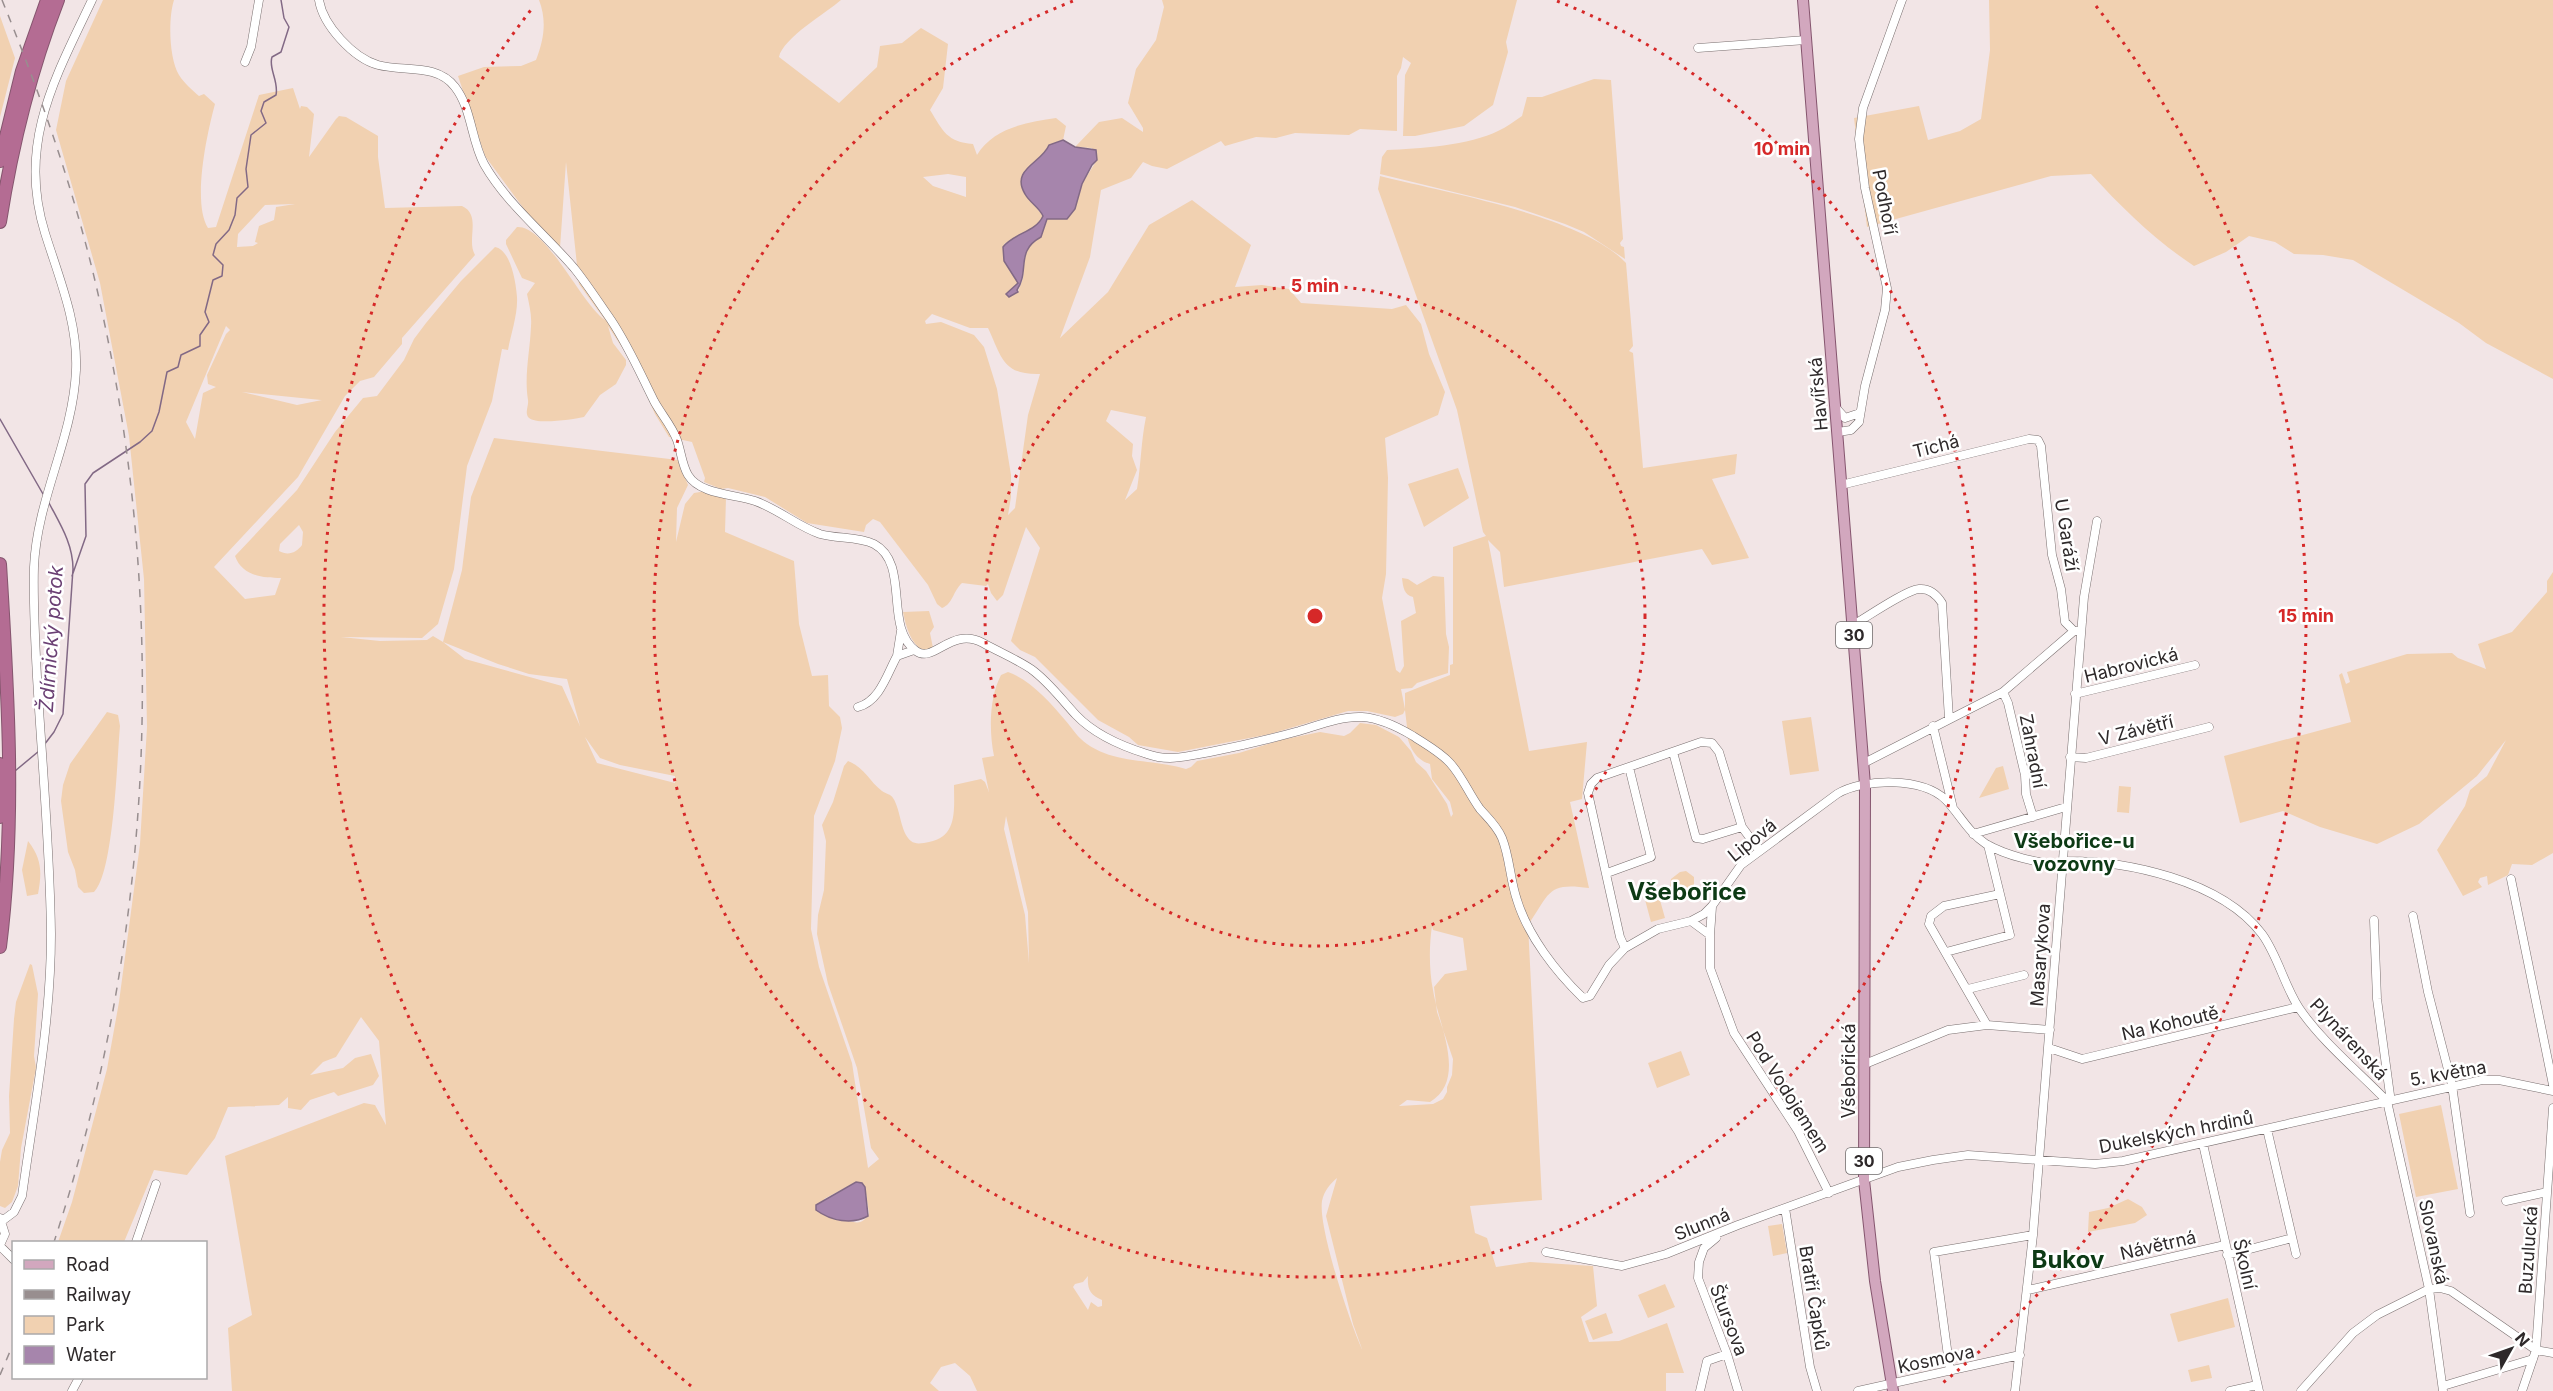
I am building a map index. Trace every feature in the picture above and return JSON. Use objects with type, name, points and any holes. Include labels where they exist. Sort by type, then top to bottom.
[{"type":"highway","points":[[0,161],[22,71],[47,0]]},
{"type":"highway","points":[[0,222],[20,119],[35,63],[58,0]]},
{"type":"highway","points":[[0,564],[8,681],[0,818]]},
{"type":"highway","points":[[0,947],[10,844],[10,780],[3,767]]},
{"type":"main road","name":"Havířská","points":[[1803,0],[1865,785]]},
{"type":"main road","name":"Všebořická","points":[[1865,785],[1864,1180],[1875,1281],[1893,1387]]},
{"type":"street","points":[[12,1258],[0,1246],[5,1234],[1,1219],[14,1212],[22,1196],[45,1040],[51,934],[34,579],[38,534],[72,411],[75,345],[65,294],[39,209],[35,187],[35,152],[47,99],[92,0]]},
{"type":"street","points":[[245,62],[251,47],[259,0]]},
{"type":"street","points":[[319,0],[321,9],[338,35],[359,55],[376,65],[436,72],[448,79],[459,91],[483,162],[506,193],[577,271],[613,324],[637,363],[655,403],[670,426],[689,478],[702,487],[756,502],[821,534],[877,545],[889,560],[894,577],[901,631],[897,656],[880,690],[869,704],[858,706]]},
{"type":"street","name":"Podhoří","points":[[1860,413],[1885,310],[1887,288],[1865,188],[1859,125],[1863,108],[1902,3]]},
{"type":"street","points":[[1698,48],[1806,40]]},
{"type":"street","points":[[1836,407],[1845,418],[1860,413],[1859,422],[1851,430],[1838,432]]},
{"type":"street","name":"Tichá","points":[[1841,485],[2029,439],[2038,440]]},
{"type":"street","name":"U Garáží","points":[[2038,440],[2042,446],[2052,555],[2061,589],[2063,613],[2065,622],[2078,631]]},
{"type":"street","name":"Masarykova","points":[[2015,1391],[2028,1290],[2049,1048],[2078,631],[2087,568],[2097,521]]},
{"type":"street","points":[[1853,626],[1912,591],[1928,590],[1937,595],[1942,603],[1949,719]]},
{"type":"street","points":[[897,656],[914,650],[901,631]]},
{"type":"street","points":[[1864,763],[2003,692],[2078,631]]},
{"type":"street","name":"Lipová","points":[[914,650],[922,654],[929,654],[957,638],[972,637],[1032,670],[1054,689],[1079,718],[1100,735],[1154,757],[1174,759],[1185,757],[1257,742],[1349,717],[1366,717],[1408,733],[1450,762],[1476,802],[1493,822],[1502,836],[1515,895],[1525,919],[1544,953],[1581,997],[1590,996],[1609,965],[1625,948],[1658,929],[1699,917],[1712,906],[1741,865],[1759,850],[1845,789],[1865,785]]},
{"type":"street","name":"Habrovická","points":[[2075,694],[2195,665]]},
{"type":"street","name":"Zahradní","points":[[2003,692],[2008,703],[2025,774],[2026,794],[2033,817]]},
{"type":"street","name":"Plynárenská","points":[[1933,726],[1953,810]]},
{"type":"street","name":"V Závětří","points":[[2070,757],[2086,758],[2210,727]]},
{"type":"street","points":[[1625,948],[1620,937],[1608,873],[1588,793],[1597,778],[1701,742],[1712,743],[1717,747],[1742,827],[1759,850]]},
{"type":"street","points":[[1673,752],[1696,838],[1703,839],[1742,827]]},
{"type":"street","points":[[1608,873],[1651,858],[1629,767]]},
{"type":"street","name":"Plynárenská","points":[[1865,785],[1896,782],[1935,792],[1973,834],[1988,845],[2017,855],[2062,863],[2088,860],[2130,867],[2189,884],[2238,911],[2263,936],[2298,1007],[2318,1031],[2387,1101]]},
{"type":"street","name":"Zahradní","points":[[1973,834],[2066,807]]},
{"type":"street","points":[[1946,952],[2010,935],[1988,845]]},
{"type":"street","points":[[2511,879],[2553,1085]]},
{"type":"street","points":[[1987,1024],[1929,924],[1931,916],[1937,909],[1944,906],[2000,894]]},
{"type":"street","name":"Pod Vodojemem","points":[[1712,906],[1710,968],[1734,1033],[1798,1131],[1829,1193]]},
{"type":"street","points":[[2413,916],[2428,993],[2452,1085],[2470,1213]]},
{"type":"street","name":"5. května","points":[[2374,920],[2377,999],[2390,1095],[2387,1101]]},
{"type":"street","points":[[1690,921],[1710,935]]},
{"type":"street","points":[[1968,989],[2024,975]]},
{"type":"street","name":"Na Kohoutě","points":[[2049,1048],[2082,1059],[2298,1007]]},
{"type":"street","points":[[1865,1064],[1948,1030],[1987,1024],[2050,1030]]},
{"type":"street","name":"5. května","points":[[2387,1101],[2452,1085],[2491,1079],[2553,1091]]},
{"type":"street","name":"Dukelských hrdinů","points":[[1864,1180],[1898,1167],[1968,1155],[2095,1164],[2123,1161],[2387,1101]]},
{"type":"street","name":"Slovanská","points":[[2387,1101],[2429,1289],[2443,1388]]},
{"type":"street","name":"Buzulucká","points":[[2522,1391],[2536,1350],[2553,1108]]},
{"type":"street","points":[[2267,1129],[2296,1254]]},
{"type":"street","name":"Školní","points":[[2203,1144],[2258,1388]]},
{"type":"street","name":"Slunná","points":[[1546,1252],[1622,1266],[1666,1254],[1864,1180]]},
{"type":"street","points":[[136,1241],[156,1184]]},
{"type":"street","points":[[2506,1201],[2547,1192]]},
{"type":"street","name":"Bratří Čapků","points":[[1785,1208],[1810,1367],[1817,1391]]},
{"type":"street","name":"Štursova","points":[[1723,1233],[1704,1248],[1699,1262],[1698,1278],[1727,1354],[1738,1391]]},
{"type":"street","points":[[1950,1371],[1934,1252],[2033,1235]]},
{"type":"street","points":[[2227,1255],[2292,1238]]},
{"type":"street","name":"Návětrná","points":[[2028,1290],[2225,1245]]},
{"type":"street","points":[[2301,1391],[2353,1333],[2377,1315],[2429,1289],[2451,1290],[2536,1350],[2553,1353]]},
{"type":"street","points":[[1700,1391],[1707,1361],[1727,1354]]},
{"type":"street","name":"Kosmova","points":[[1858,1391],[1893,1387],[2020,1355]]},
{"type":"street","points":[[2443,1388],[2533,1359]]},
{"type":"street","points":[[2230,1391],[2258,1388]]},
{"type":"green space","points":[[103,0],[174,0],[170,38],[176,68],[191,89],[199,96],[204,94],[215,104],[205,149],[201,185],[203,217],[208,228],[216,227],[259,95],[293,88],[300,109],[301,106],[307,107],[314,114],[309,157],[336,119],[339,116],[346,117],[378,136],[378,157],[385,208],[462,206],[471,215],[475,255],[402,338],[402,344],[374,377],[360,381],[345,396],[298,477],[214,567],[245,599],[275,595],[281,578],[248,572],[238,563],[235,556],[297,490],[335,432],[363,398],[377,396],[404,360],[414,339],[426,323],[461,281],[495,247],[505,254],[512,268],[516,291],[516,310],[508,350],[502,349],[492,401],[467,466],[454,569],[438,624],[422,638],[341,637],[380,641],[427,640],[433,636],[443,642],[462,570],[471,497],[494,438],[678,460],[688,485],[677,508],[676,542],[685,504],[694,493],[706,491],[726,498],[725,532],[794,561],[799,624],[812,676],[828,675],[829,706],[840,717],[842,728],[835,761],[814,816],[811,929],[819,967],[852,1063],[868,1168],[879,1159],[871,1148],[857,1068],[828,984],[817,934],[818,915],[824,890],[826,841],[822,825],[833,802],[844,766],[848,761],[862,770],[877,787],[892,797],[907,837],[911,841],[920,843],[938,839],[950,828],[954,812],[954,785],[981,779],[985,782],[989,792],[982,758],[994,756],[991,736],[992,704],[1001,675],[1008,672],[1024,680],[1039,692],[1081,739],[1098,750],[1122,758],[1186,769],[1197,761],[1239,753],[1281,740],[1320,732],[1344,736],[1360,723],[1376,725],[1399,737],[1411,751],[1416,762],[1426,771],[1447,804],[1451,817],[1453,814],[1450,802],[1432,779],[1430,764],[1424,762],[1412,750],[1405,727],[1407,727],[1405,710],[1403,714],[1395,717],[1367,711],[1348,711],[1270,734],[1178,752],[1138,745],[1129,737],[1098,720],[1035,657],[1020,650],[1011,641],[1040,548],[1026,527],[1003,595],[997,601],[988,584],[986,586],[962,583],[948,604],[942,608],[937,604],[928,585],[880,522],[873,519],[866,525],[864,532],[807,523],[765,497],[728,488],[721,489],[704,482],[705,478],[692,442],[669,437],[655,414],[633,364],[608,326],[613,343],[626,360],[626,365],[616,384],[600,395],[584,417],[548,421],[529,418],[527,382],[531,322],[527,294],[535,283],[522,278],[506,244],[506,240],[517,227],[528,230],[540,239],[596,312],[605,320],[579,284],[566,162],[560,248],[530,217],[485,156],[458,76],[484,67],[521,66],[536,60],[544,30],[539,0],[841,0],[796,34],[779,57],[839,103],[877,67],[880,46],[902,43],[921,28],[948,44],[943,88],[930,110],[942,129],[951,138],[973,144],[977,155],[992,138],[1022,124],[1056,118],[1066,126],[1063,140],[1054,143],[1048,149],[1036,174],[1031,201],[1043,216],[1037,226],[1004,244],[1004,261],[1018,283],[1008,292],[1011,295],[1018,292],[1023,278],[1024,254],[1047,219],[1058,219],[1075,209],[1082,184],[1095,163],[1092,148],[1075,147],[1099,122],[1122,118],[1143,132],[1143,128],[1128,103],[1136,69],[1156,40],[1164,7],[1162,0],[1517,0],[1506,42],[1508,52],[1493,105],[1464,126],[1415,136],[1403,136],[1405,75],[1411,63],[1403,57],[1397,76],[1397,131],[1360,129],[1349,135],[1295,133],[1276,138],[1256,137],[1225,146],[1221,141],[1167,169],[1143,162],[1131,178],[1101,190],[1090,257],[1060,338],[1108,292],[1149,225],[1192,200],[1251,245],[1235,287],[1262,285],[1289,289],[1301,303],[1392,309],[1406,305],[1421,324],[1429,354],[1445,392],[1438,415],[1385,438],[1388,478],[1386,574],[1382,598],[1396,670],[1400,673],[1404,666],[1401,621],[1416,613],[1413,597],[1406,592],[1402,578],[1417,585],[1433,576],[1444,577],[1446,634],[1449,647],[1448,673],[1417,683],[1412,688],[1401,689],[1405,709],[1405,693],[1450,675],[1450,665],[1453,664],[1453,547],[1486,536],[1483,532],[1457,410],[1378,189],[1380,176],[1474,198],[1546,219],[1606,246],[1626,263],[1633,346],[1629,351],[1633,353],[1643,468],[1737,454],[1735,474],[1712,479],[1749,558],[1712,565],[1702,549],[1504,587],[1500,552],[1488,540],[1529,751],[1587,742],[1582,799],[1570,802],[1589,888],[1565,887],[1551,892],[1528,925],[1542,1200],[1470,1206],[1475,1233],[1487,1238],[1496,1267],[1530,1262],[1593,1266],[1597,1306],[1581,1317],[1589,1342],[1619,1341],[1667,1323],[1684,1373],[1666,1373],[1666,1391],[977,1391],[970,1376],[955,1363],[941,1367],[930,1383],[939,1391],[232,1391],[228,1328],[252,1315],[225,1156],[364,1103],[375,1105],[386,1125],[379,1041],[361,1017],[336,1057],[323,1062],[310,1075],[343,1068],[355,1058],[371,1054],[379,1076],[373,1085],[338,1096],[334,1092],[310,1100],[301,1110],[288,1108],[288,1097],[279,1105],[228,1107],[215,1138],[187,1175],[154,1170],[124,1241],[58,1241],[72,1202],[107,1069],[119,1002],[140,844],[147,727],[144,579],[129,436],[100,283],[56,130],[66,81]],"holes":[[[948,174],[966,177],[966,197],[933,186],[923,177]],[[295,204],[276,207],[274,220],[259,226],[255,242],[258,243],[253,246],[237,247],[238,234],[265,205]],[[932,314],[970,328],[988,328],[1005,363],[1018,371],[1040,374],[1028,415],[1015,508],[1008,515],[1011,475],[997,389],[984,347],[974,335],[941,322],[926,324],[925,321]],[[226,326],[230,330],[207,375],[208,384],[216,387],[203,393],[195,439],[186,422]],[[242,392],[322,400],[297,405]],[[1111,410],[1146,417],[1137,489],[1125,500],[1137,470],[1132,456],[1133,444],[1106,421]],[[299,525],[303,532],[302,545],[292,553],[279,551],[280,544]],[[443,642],[529,674],[567,679],[580,726],[562,686],[465,659]],[[585,737],[600,758],[620,765],[675,776],[675,783],[597,763]],[[1006,816],[1028,912],[1029,963],[1025,915],[1004,829]],[[1432,926],[1433,930],[1463,938],[1467,970],[1445,974],[1434,987],[1436,1004],[1430,966]],[[1443,1029],[1453,1059],[1452,1075],[1443,1099],[1433,1104],[1399,1106],[1407,1100],[1430,1102],[1441,1092],[1447,1080],[1449,1065]],[[1337,1178],[1326,1216],[1353,1324],[1362,1349],[1343,1298],[1322,1214],[1324,1194]],[[856,1182],[862,1183],[865,1187],[869,1213],[864,1220],[853,1222],[846,1219],[824,1199]],[[1088,1276],[1090,1291],[1102,1300],[1102,1306],[1098,1307],[1091,1302],[1088,1310],[1073,1287],[1083,1282]]]},
{"type":"green space","points":[[1989,0],[2553,0],[2553,379],[2486,343],[2459,323],[2353,260],[2323,255],[2294,254],[2275,242],[2249,236],[2226,252],[2194,266],[2140,223],[2091,174],[2051,176],[1867,227],[1854,118],[1919,106],[1928,140],[1960,131],[1981,119],[1990,50]]},
{"type":"green space","points":[[0,16],[15,58],[0,117]]},
{"type":"green space","points":[[1594,79],[1611,80],[1623,239],[1620,243],[1624,247],[1625,259],[1584,232],[1565,224],[1515,207],[1380,174],[1382,157],[1387,150],[1444,145],[1487,136],[1522,116],[1527,97],[1542,97]]},
{"type":"green space","points":[[1458,468],[1469,498],[1424,527],[1408,484]]},
{"type":"green space","points":[[2553,572],[2553,853],[2532,865],[2512,864],[2508,875],[2488,885],[2487,876],[2480,878],[2478,882],[2482,887],[2463,896],[2437,850],[2465,806],[2470,790],[2487,776],[2506,740],[2477,776],[2419,824],[2377,844],[2320,827],[2283,811],[2240,823],[2224,756],[2351,722],[2339,675],[2342,673],[2346,684],[2350,682],[2347,672],[2407,654],[2452,653],[2458,658],[2486,669],[2478,644],[2512,632],[2547,592],[2547,581]]},
{"type":"green space","points":[[929,611],[934,627],[930,633],[933,648],[923,651],[912,639],[903,612]]},
{"type":"green space","points":[[107,712],[118,715],[120,726],[110,840],[101,881],[94,892],[84,893],[78,887],[68,852],[61,801],[63,785],[70,764]]},
{"type":"green space","points":[[1811,717],[1819,771],[1790,775],[1782,721]]},
{"type":"green space","points":[[2003,766],[2009,789],[1979,798],[1996,768]]},
{"type":"green space","points":[[2119,786],[2131,787],[2129,813],[2117,812]]},
{"type":"green space","points":[[28,841],[38,860],[40,879],[38,894],[27,896],[22,870]]},
{"type":"green space","points":[[1686,871],[1694,877],[1694,885],[1676,900],[1670,889],[1671,879],[1680,872]]},
{"type":"green space","points":[[1658,893],[1665,918],[1651,922],[1644,896]]},
{"type":"green space","points":[[30,964],[38,994],[34,1056],[36,1068],[21,1148],[18,1186],[12,1202],[5,1208],[0,1206],[0,1162],[2,1150],[10,1133],[9,1096],[14,1019],[16,1002]]},
{"type":"green space","points":[[1681,1051],[1690,1075],[1657,1088],[1648,1063]]},
{"type":"green space","points":[[2441,1105],[2458,1189],[2416,1197],[2399,1114]]},
{"type":"green space","points":[[2128,1199],[2142,1207],[2147,1215],[2135,1223],[2088,1232],[2089,1212],[2108,1208]]},
{"type":"green space","points":[[1782,1224],[1787,1253],[1773,1256],[1768,1226]]},
{"type":"green space","points":[[1665,1284],[1675,1307],[1648,1318],[1638,1295]]},
{"type":"green space","points":[[2228,1298],[2235,1327],[2178,1342],[2170,1314]]},
{"type":"green space","points":[[1606,1313],[1613,1333],[1593,1340],[1585,1321]]},
{"type":"green space","points":[[2209,1365],[2212,1378],[2191,1382],[2188,1370]]},
{"type":"water","points":[[1063,140],[1075,147],[1096,150],[1097,160],[1082,184],[1075,209],[1067,219],[1047,219],[1041,237],[1033,243],[1025,255],[1023,276],[1018,292],[1009,297],[1006,294],[1018,283],[1004,261],[1003,247],[1013,238],[1035,226],[1043,216],[1025,194],[1021,178],[1049,145]]},
{"type":"water","points":[[856,1182],[862,1183],[865,1187],[868,1216],[848,1221],[828,1217],[816,1210],[816,1205]]},
{"type":"waterway","points":[[72,576],[86,536],[85,484],[93,473],[140,442],[152,431],[159,412],[167,372],[178,367],[181,355],[200,346],[200,335],[209,322],[205,312],[213,280],[222,276],[223,265],[213,255],[216,244],[229,230],[235,215],[237,198],[248,187],[246,169],[251,135],[266,123],[261,111],[264,102],[276,95],[271,61],[272,57],[281,52],[289,27],[284,18],[281,0]]},
{"type":"waterway","name":"Ždírnický potok","points":[[0,419],[43,494]]},
{"type":"waterway","name":"Ždírnický potok","points":[[44,745],[63,714],[73,569],[71,551],[49,503]]},
{"type":"waterway","name":"Ždírnický potok","points":[[15,771],[39,751]]},
{"type":"railway","points":[[2,0],[55,141],[96,285],[120,404],[135,525],[142,645],[141,766],[131,887],[114,1007],[88,1125],[54,1241]]},
{"type":"railway","points":[[0,1375],[12,1347]]},
{"type":"district","name":"Všebořice-u vozovny","points":[[2074,852]]},
{"type":"district","name":"Všebořice","points":[[1687,891]]},
{"type":"district","name":"Bukov","points":[[2068,1259]]}]
